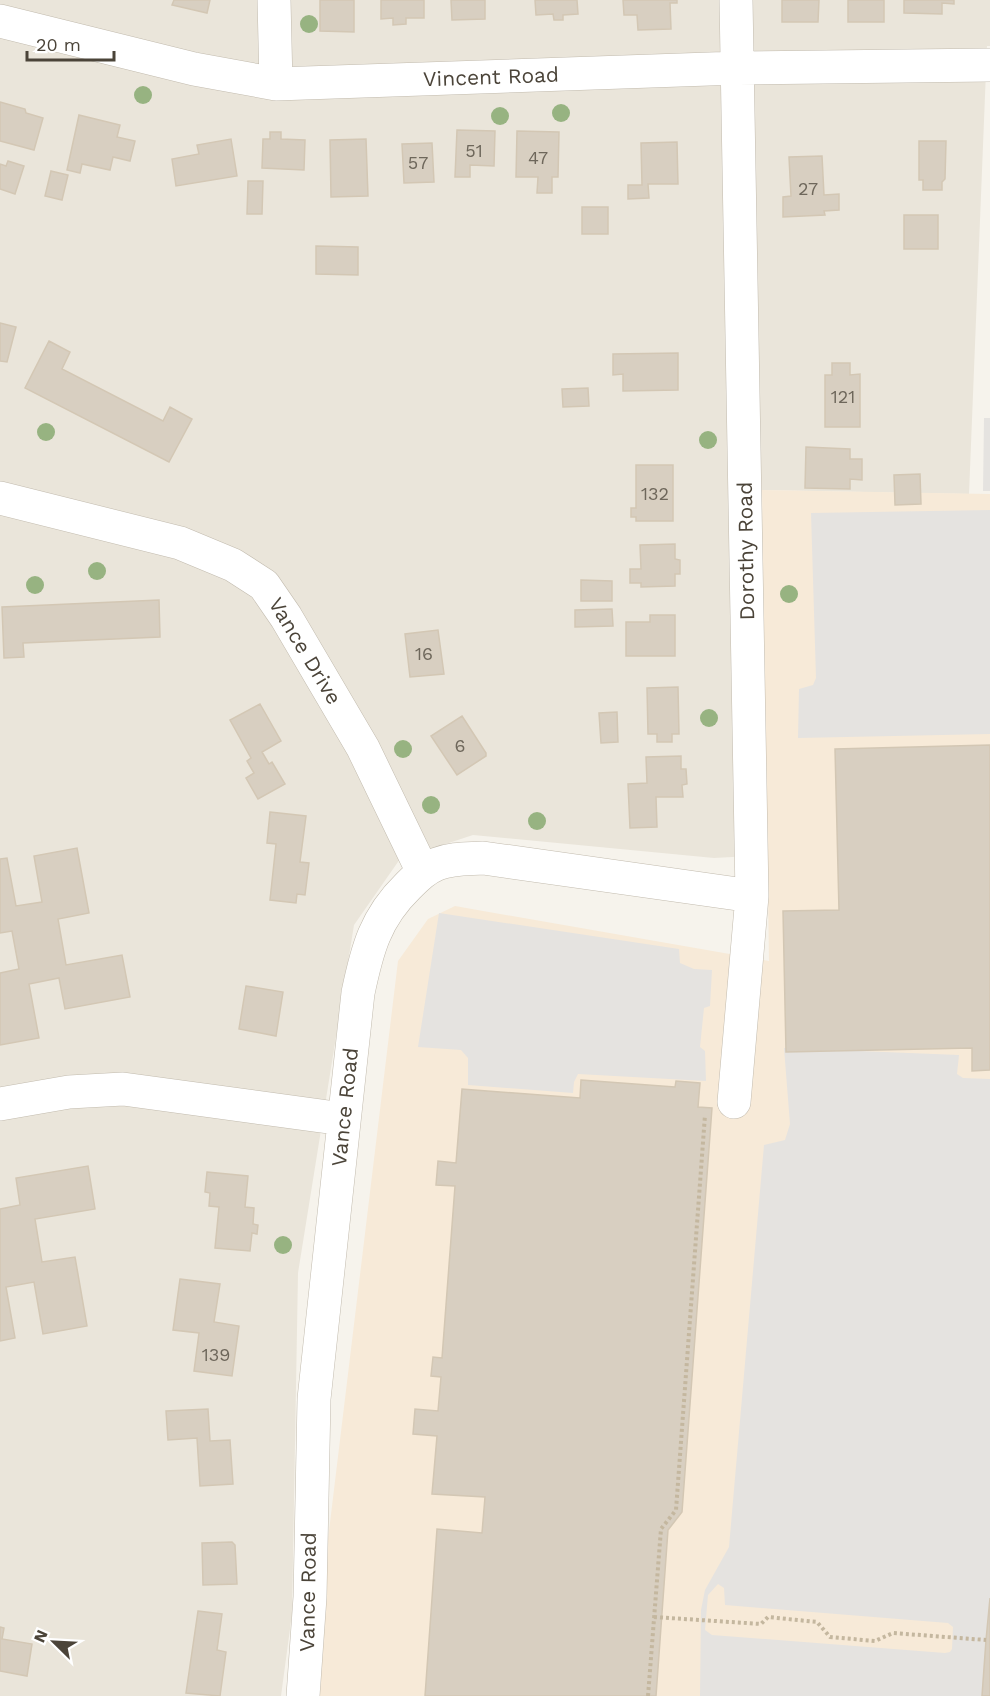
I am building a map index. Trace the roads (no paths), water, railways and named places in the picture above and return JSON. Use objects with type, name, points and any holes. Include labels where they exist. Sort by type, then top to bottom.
[{"type":"street","points":[[274,0],[276,84]]},
{"type":"street","name":"Dorothy Road","points":[[720,1105],[752,896],[736,0]]},
{"type":"street","name":"Vincent Road","points":[[0,21],[194,69],[276,84],[738,68],[990,65]]},
{"type":"street","name":"Vance Drive","points":[[0,498],[180,543],[233,565],[264,585],[286,617],[363,748],[423,872]]},
{"type":"street","name":"Vance Road","points":[[303,1696],[310,1597],[314,1399],[358,993],[372,937],[382,916],[398,896],[423,872],[438,864],[453,860],[483,858],[752,896]]},
{"type":"street","points":[[0,1104],[69,1092],[123,1089],[343,1119]]}]
